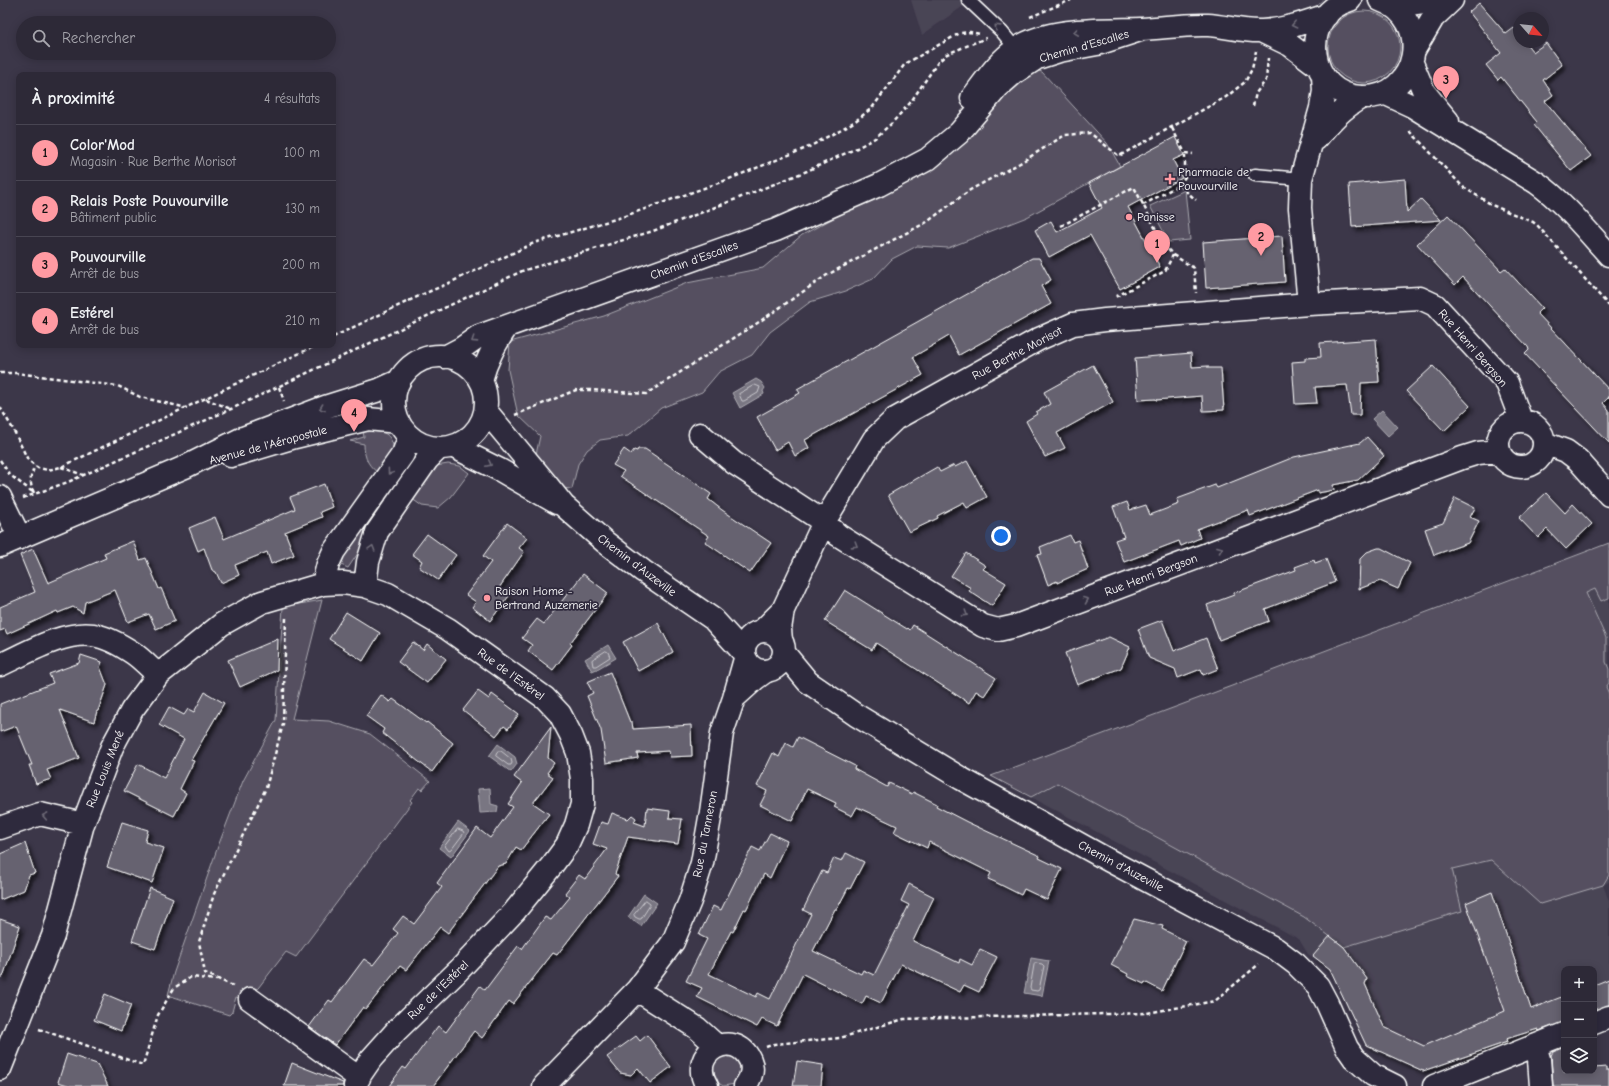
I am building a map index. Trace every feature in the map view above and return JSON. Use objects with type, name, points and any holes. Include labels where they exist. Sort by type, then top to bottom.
[{"type":"street","points":[[1386,3],[1409,4],[1438,0]]},
{"type":"street","points":[[1309,148],[1334,117],[1348,105],[1362,97],[1373,97],[1396,86],[1405,76],[1433,18],[1452,0]]},
{"type":"street","points":[[1386,3],[1406,20],[1414,40],[1413,57],[1424,92],[1459,134]]},
{"type":"street","points":[[1309,304],[1300,208],[1301,178],[1321,108],[1324,91],[1321,71],[1315,56],[1314,45],[1316,34],[1336,6]]},
{"type":"street","name":"Chemin d'Escalles","points":[[1259,40],[1294,26],[1336,6]]},
{"type":"street","name":"Chemin d'Escalles","points":[[880,185],[935,143],[991,73],[1016,49],[1032,41],[1050,36],[1093,30],[1143,29],[1173,25],[1196,25],[1259,40],[1290,45],[1321,71],[1331,84],[1340,91],[1350,95],[1362,97]]},
{"type":"street","name":"Chemin d'Escalles","points":[[445,357],[462,348],[479,336],[506,328],[776,230],[880,185],[933,154],[959,132],[998,87],[1014,73],[1037,58],[1059,51],[1097,44],[1143,29]]},
{"type":"street","points":[[1384,93],[1412,106],[1537,183],[1552,194],[1609,255]]},
{"type":"street","name":"Rue Henri Bergson","points":[[1309,304],[1420,298],[1435,305],[1507,383],[1521,420]]},
{"type":"street","name":"Rue Berthe Morisot","points":[[782,647],[780,629],[783,610],[824,522],[874,439],[896,419],[1039,339],[1073,324],[1197,312],[1309,304]]},
{"type":"street","points":[[481,380],[486,360],[506,328]]},
{"type":"street","points":[[364,586],[368,562],[377,532],[427,460],[446,448],[467,440],[478,430],[486,411],[486,394],[481,380],[473,370],[455,358],[438,356],[426,358],[415,363],[406,371],[399,381],[394,394],[394,408],[404,430],[422,446],[446,448]]},
{"type":"street","name":"Avenue de l'Aéropostale","points":[[0,546],[185,467],[244,438],[325,407],[379,390],[399,381]]},
{"type":"street","name":"Chemin d'Auzeville","points":[[486,411],[564,506],[605,542],[642,571],[713,619],[744,656],[752,668],[769,671],[808,682],[856,715],[962,779],[1110,861],[1276,949],[1296,964],[1318,986],[1347,1048],[1354,1058],[1373,1075],[1395,1086]]},
{"type":"street","name":"Avenue de l'Aéropostale","points":[[185,467],[368,419],[404,430]]},
{"type":"street","points":[[1521,420],[1534,425],[1539,430],[1544,443],[1543,450],[1534,462],[1521,467],[1513,466],[1507,462],[1498,451],[1497,444],[1502,430],[1507,425],[1521,420]]},
{"type":"street","points":[[323,584],[328,564],[334,551],[403,454],[404,430]]},
{"type":"street","name":"Rue Henri Bergson","points":[[700,434],[734,463],[824,522],[838,535],[983,626],[998,630],[1016,626],[1462,458],[1478,453],[1498,451]]},
{"type":"street","points":[[1544,443],[1566,451],[1578,460],[1609,495]]},
{"type":"street","name":"Chemin d'Auzeville","points":[[446,448],[500,470],[536,492],[564,506]]},
{"type":"street","points":[[0,497],[20,538]]},
{"type":"street","name":"Rue Louis Mené","points":[[0,1069],[53,936],[83,824],[112,747],[132,710],[158,676],[222,624],[262,602],[323,584],[343,583],[364,586]]},
{"type":"street","name":"Rue de l'Estérel","points":[[357,1082],[371,1059],[397,1030],[458,971],[514,912],[553,864],[567,845],[576,825],[582,804],[582,779],[578,753],[560,714],[545,698],[448,629],[388,594],[364,586]]},
{"type":"street","name":"Rue Berthe Morisot","points":[[758,633],[783,610]]},
{"type":"street","name":"Chemin d'Auzeville","points":[[713,619],[758,633],[770,632],[776,635],[782,647],[808,682]]},
{"type":"street","points":[[744,656],[746,642],[758,633]]},
{"type":"street","points":[[0,665],[53,642],[70,637],[93,635],[111,641],[134,653],[158,676]]},
{"type":"street","points":[[769,671],[782,661],[782,647]]},
{"type":"street","name":"Rue du Tanneron","points":[[544,1086],[638,990],[673,942],[690,901],[702,863],[722,733],[734,698],[744,656]]},
{"type":"street","name":"Rue du Tanneron","points":[[734,698],[755,679],[769,671]]},
{"type":"street","points":[[0,828],[40,814],[83,824]]},
{"type":"street","points":[[638,990],[696,1028],[717,1046]]},
{"type":"street","points":[[250,999],[357,1082]]},
{"type":"street","points":[[1597,1022],[1609,1017]]},
{"type":"street","points":[[1434,1086],[1561,1035]]},
{"type":"street","points":[[707,1086],[703,1080],[701,1069],[703,1061],[706,1055],[717,1046],[725,1044],[743,1050],[751,1063],[752,1072],[749,1081],[745,1086]]},
{"type":"street","points":[[1535,1046],[1539,1059],[1541,1086]]},
{"type":"lane","points":[[968,0],[1002,32],[1016,49],[1014,73]]},
{"type":"lane","points":[[1255,175],[1301,178]]},
{"type":"path","points":[[1002,32],[1027,18],[1071,0]]},
{"type":"path","points":[[34,493],[83,476],[231,409],[522,271],[653,231],[746,196],[857,148],[875,138],[891,124],[910,102],[938,62],[947,54],[988,37],[970,32],[960,33],[905,64],[872,108],[854,122],[809,147],[724,181],[622,217],[534,243],[336,336]]},
{"type":"path","points":[[486,411],[502,420],[576,390],[646,394],[759,322],[827,275],[927,222],[970,190],[1020,163],[1065,135],[1090,133],[1119,156],[1226,97],[1245,82],[1252,69],[1259,40]]},
{"type":"path","points":[[1254,106],[1256,93],[1266,80],[1267,60],[1270,53]]},
{"type":"path","points":[[1405,126],[1463,186],[1494,206],[1534,222],[1609,306]]},
{"type":"path","points":[[1143,205],[1179,185],[1185,177],[1185,153],[1172,128]]},
{"type":"path","points":[[1185,153],[1193,154]]},
{"type":"path","points":[[1179,185],[1196,200]]},
{"type":"path","points":[[1062,226],[1134,187],[1164,245],[1173,255],[1194,268],[1197,312]]},
{"type":"path","points":[[1108,300],[1165,271],[1173,255]]},
{"type":"path","points":[[0,407],[13,429],[28,460],[35,466],[48,470],[61,467],[311,348]]},
{"type":"path","points":[[0,373],[16,373],[118,386],[140,398],[187,408]]},
{"type":"path","points":[[206,399],[231,409]]},
{"type":"path","points":[[0,460],[10,475],[34,493]]},
{"type":"path","points":[[34,493],[30,484],[30,475],[35,466]]},
{"type":"path","points":[[61,467],[83,476]]},
{"type":"path","points":[[250,999],[236,988],[205,973],[198,942],[214,894],[266,788],[283,724],[287,594]]},
{"type":"path","points":[[766,1047],[774,1044],[840,1038],[904,1019],[1147,1013],[1214,1000],[1276,949]]},
{"type":"path","points":[[19,1022],[143,1064],[158,1014],[174,988],[191,977],[220,980]]},
{"type":"shaded area","points":[[911,0],[972,0],[922,35]]},
{"type":"shaded area","points":[[1364,11],[1384,17],[1394,27],[1400,47],[1394,67],[1384,77],[1364,83],[1344,77],[1334,67],[1328,47],[1334,27],[1344,17]]},
{"type":"shaded area","points":[[1030,68],[1042,72],[1107,143],[1120,166],[1027,217],[948,248],[917,246],[892,259],[873,279],[846,291],[810,302],[770,332],[752,355],[719,372],[702,392],[661,408],[628,436],[600,440],[587,450],[578,464],[572,489],[559,488],[535,459],[540,436],[518,415],[508,370],[510,342],[604,316],[687,283],[763,268],[802,235],[940,161]]},
{"type":"shaded area","points":[[1185,190],[1190,240],[1169,242],[1150,206]]},
{"type":"shaded area","points":[[363,431],[381,432],[388,436],[391,440],[395,453],[381,475],[370,466],[366,458],[364,444],[350,441],[364,437]]},
{"type":"shaded area","points":[[412,456],[417,460],[417,466],[348,568],[341,565],[338,559]]},
{"type":"shaded area","points":[[448,464],[460,466],[469,473],[451,497],[438,508],[422,506],[408,496],[436,466]]},
{"type":"shaded area","points":[[1609,543],[1609,882],[1603,885],[1609,901],[1609,1009],[1597,1014],[1597,966],[1561,966],[1561,1029],[1545,1036],[1423,1072],[1366,1045],[1330,968],[1308,954],[1300,941],[1295,937],[991,776]]},
{"type":"shaded area","points":[[1609,543],[1609,598],[1601,601],[1595,589],[1586,593],[1606,638],[1606,662],[1609,669],[1609,683],[1606,687],[1609,694],[1609,875],[1603,885],[1540,904],[1491,860],[1452,869],[1462,911],[1344,947],[1304,917],[1057,783],[1031,797],[991,776],[1253,678]]},
{"type":"shaded area","points":[[322,600],[292,719],[329,721],[370,734],[430,781],[422,790],[419,788],[410,800],[412,802],[296,957],[286,952],[255,992],[245,1000],[236,997],[232,1012],[229,1015],[168,995],[174,972],[217,849],[243,781],[276,720],[283,607]]},
{"type":"shaded area","points":[[716,1056],[736,1056],[743,1070],[735,1084],[723,1086],[714,1080],[711,1075]]},
{"type":"water","points":[[756,379],[761,382],[765,388],[763,391],[764,394],[740,408],[732,393]]},
{"type":"water","points":[[1382,410],[1398,427],[1388,436],[1372,419]]},
{"type":"water","points":[[608,645],[616,658],[592,671],[585,659]]},
{"type":"water","points":[[498,744],[515,757],[517,764],[511,772],[489,756]]},
{"type":"water","points":[[490,788],[491,804],[498,806],[497,812],[480,813],[478,789]]},
{"type":"water","points":[[458,822],[470,831],[451,857],[439,848]]},
{"type":"water","points":[[644,894],[657,903],[641,926],[628,917]]},
{"type":"water","points":[[1031,958],[1049,961],[1042,996],[1024,993]]},
{"type":"building","points":[[1479,3],[1506,34],[1513,29],[1513,48],[1530,48],[1533,52],[1539,48],[1549,47],[1562,65],[1543,80],[1553,95],[1545,101],[1591,156],[1571,171],[1534,125],[1537,122],[1501,77],[1498,80],[1486,65],[1501,53],[1469,12]]},
{"type":"building","points":[[1175,137],[1184,155],[1173,160],[1182,178],[1128,207],[1160,267],[1120,289],[1090,235],[1049,257],[1035,230],[1051,221],[1057,232],[1102,208],[1089,183]]},
{"type":"building","points":[[1405,179],[1407,212],[1421,199],[1441,220],[1352,227],[1349,184]]},
{"type":"building","points":[[1448,215],[1501,271],[1505,268],[1542,308],[1537,313],[1609,390],[1609,397],[1603,403],[1609,410],[1609,443],[1525,354],[1529,350],[1528,347],[1463,277],[1455,285],[1417,244]]},
{"type":"building","points":[[1282,236],[1285,282],[1206,288],[1203,242]]},
{"type":"building","points":[[1032,258],[1039,258],[1051,280],[1041,286],[1051,304],[959,355],[949,336],[913,357],[923,375],[805,440],[809,448],[795,456],[788,442],[775,450],[757,417],[800,393],[797,389]]},
{"type":"building","points":[[1376,339],[1379,382],[1361,383],[1360,415],[1351,415],[1347,385],[1315,387],[1317,403],[1295,404],[1292,362],[1305,361],[1305,358],[1321,357],[1320,343]]},
{"type":"building","points":[[1191,353],[1192,367],[1208,366],[1208,368],[1221,368],[1224,410],[1203,411],[1202,396],[1138,400],[1135,358]]},
{"type":"building","points":[[1093,365],[1113,402],[1057,433],[1065,448],[1045,457],[1026,421],[1037,414],[1036,412],[1050,404],[1044,392]]},
{"type":"building","points":[[1433,366],[1470,406],[1444,431],[1406,391]]},
{"type":"building","points":[[1367,437],[1384,456],[1358,480],[1333,485],[1334,490],[1318,493],[1318,490],[1250,516],[1248,510],[1197,529],[1200,538],[1181,546],[1179,541],[1124,562],[1115,540],[1124,537],[1113,507],[1127,502],[1130,510],[1146,505],[1150,515],[1179,504],[1177,499],[1215,485],[1217,488],[1294,457],[1360,443]]},
{"type":"building","points":[[624,449],[631,454],[634,450],[637,451],[638,449],[645,449],[711,494],[708,499],[771,543],[750,573],[705,542],[709,536],[620,476],[624,471],[613,465]]},
{"type":"building","points":[[967,461],[987,497],[967,508],[964,502],[937,516],[938,518],[909,532],[888,495],[937,467],[940,472],[954,465],[955,467]]},
{"type":"building","points":[[324,484],[332,507],[320,512],[322,517],[285,532],[294,555],[271,564],[267,552],[235,565],[239,575],[221,583],[216,572],[212,570],[204,548],[198,551],[189,528],[215,517],[224,539],[295,509],[290,497]]},
{"type":"building","points":[[1546,493],[1565,513],[1573,504],[1592,524],[1566,549],[1547,529],[1538,538],[1519,518]]},
{"type":"building","points":[[1455,498],[1475,508],[1470,517],[1479,521],[1468,543],[1434,555],[1425,529],[1443,523]]},
{"type":"building","points":[[507,523],[527,538],[519,548],[524,552],[499,588],[509,596],[490,621],[472,607],[476,602],[466,595],[491,562],[483,556]]},
{"type":"building","points":[[427,534],[456,555],[438,580],[419,567],[422,561],[412,554]]},
{"type":"building","points":[[1070,535],[1073,542],[1078,540],[1088,569],[1057,583],[1057,581],[1048,585],[1037,555],[1042,554],[1040,547]]},
{"type":"building","points":[[133,541],[140,560],[146,558],[175,621],[156,629],[149,614],[128,622],[115,590],[85,602],[83,613],[73,607],[58,613],[57,611],[7,634],[5,629],[0,631],[0,607],[35,592],[20,555],[33,549],[48,583],[106,558],[104,553]]},
{"type":"building","points":[[1381,548],[1410,563],[1398,589],[1380,581],[1359,589],[1360,559],[1367,552]]},
{"type":"building","points":[[966,553],[986,566],[983,569],[1006,583],[992,606],[969,591],[971,588],[951,576]]},
{"type":"building","points":[[1326,559],[1335,582],[1265,609],[1269,621],[1219,640],[1207,605],[1234,595],[1234,593],[1296,570],[1295,567],[1314,560],[1315,563]]},
{"type":"building","points":[[583,574],[608,593],[570,643],[572,645],[553,670],[528,651],[532,645],[522,638],[537,619],[544,624]]},
{"type":"building","points":[[845,590],[907,629],[908,628],[910,630],[913,625],[996,678],[984,696],[976,691],[969,703],[876,643],[872,650],[825,621]]},
{"type":"building","points":[[346,612],[380,633],[363,661],[329,639]]},
{"type":"building","points":[[1162,620],[1174,651],[1206,638],[1218,669],[1203,675],[1201,669],[1178,678],[1175,669],[1149,658],[1138,629]]},
{"type":"building","points":[[658,623],[673,652],[638,671],[623,642]]},
{"type":"building","points":[[1109,637],[1130,647],[1121,668],[1077,685],[1065,653]]},
{"type":"building","points":[[278,639],[277,670],[240,687],[228,660]]},
{"type":"building","points":[[413,642],[423,650],[427,644],[446,659],[427,683],[398,662]]},
{"type":"building","points":[[81,655],[102,662],[100,667],[107,685],[98,711],[94,722],[60,710],[79,758],[47,770],[51,779],[36,784],[29,765],[32,765],[16,726],[0,732],[0,704],[53,683],[49,674],[79,663]]},
{"type":"building","points":[[610,672],[630,722],[632,722],[633,729],[691,725],[692,756],[670,757],[669,751],[637,753],[638,758],[606,763],[601,730],[587,696],[593,693],[587,682]]},
{"type":"building","points":[[478,691],[489,699],[492,694],[519,714],[508,729],[504,726],[496,736],[463,710]]},
{"type":"building","points":[[205,692],[224,703],[191,760],[194,761],[180,789],[186,793],[174,816],[124,791],[138,764],[164,778],[184,739],[159,725],[169,707],[184,715],[188,709],[194,712]]},
{"type":"building","points":[[381,695],[390,702],[393,699],[426,723],[427,722],[453,743],[432,772],[382,733],[384,729],[366,716]]},
{"type":"building","points":[[551,727],[548,758],[554,763],[547,773],[553,777],[533,803],[549,814],[521,850],[516,847],[506,864],[498,866],[448,933],[440,927],[406,970],[400,966],[366,1009],[363,1007],[335,1045],[309,1027],[329,1000],[332,1002],[364,959],[373,965],[398,933],[393,929],[403,916],[414,924],[442,887],[437,883],[477,828],[490,838],[513,807],[508,804],[522,783],[514,777]]},
{"type":"building","points":[[798,737],[855,766],[854,769],[887,787],[889,783],[912,794],[913,792],[937,804],[936,806],[1040,856],[1039,858],[1062,869],[1047,900],[1024,889],[1021,895],[988,879],[991,873],[929,842],[927,848],[894,832],[897,826],[857,807],[852,816],[834,807],[836,803],[807,789],[792,821],[760,805],[767,791],[757,786],[773,753],[779,757],[786,743],[793,747]]},
{"type":"building","points":[[647,808],[670,811],[669,818],[682,819],[678,844],[628,837],[615,874],[618,876],[557,955],[553,953],[513,1004],[509,1001],[482,1038],[474,1031],[433,1086],[389,1086],[403,1067],[406,1069],[438,1026],[446,1032],[480,986],[485,990],[518,946],[522,949],[545,917],[551,920],[570,897],[565,893],[579,875],[585,879],[607,849],[593,844],[601,822],[608,824],[612,813],[628,819],[632,815],[636,818],[634,822],[645,826]]},
{"type":"building","points":[[122,822],[148,830],[145,842],[164,848],[152,883],[107,867]]},
{"type":"building","points":[[770,833],[787,841],[770,878],[764,874],[746,910],[744,909],[733,932],[731,931],[709,974],[756,997],[758,993],[770,999],[811,914],[803,910],[822,871],[827,873],[834,858],[842,861],[846,853],[864,862],[850,889],[848,888],[837,909],[835,909],[813,951],[861,974],[863,970],[874,975],[909,905],[901,901],[909,884],[934,897],[913,941],[959,963],[960,959],[972,965],[980,949],[997,957],[979,992],[964,985],[960,992],[901,964],[881,1003],[866,996],[862,1004],[803,974],[777,1026],[762,1019],[757,1027],[697,997],[702,988],[686,981],[707,939],[699,935],[713,906],[721,910],[752,847],[760,851]]},
{"type":"building","points":[[25,843],[35,873],[29,875],[24,890],[0,900],[0,854]]},
{"type":"building","points":[[150,888],[173,898],[155,949],[132,941]]},
{"type":"building","points":[[1492,892],[1531,1009],[1561,997],[1561,1023],[1539,1031],[1538,1029],[1506,1039],[1507,1042],[1423,1071],[1366,1045],[1330,969],[1313,956],[1330,936],[1344,947],[1367,979],[1365,984],[1384,1027],[1424,1046],[1505,1011],[1466,903]]},
{"type":"building","points":[[0,919],[20,926],[3,977],[0,977]]},
{"type":"building","points":[[1134,919],[1163,926],[1162,929],[1186,941],[1162,991],[1145,982],[1144,984],[1127,976],[1128,974],[1111,965]]},
{"type":"building","points":[[1609,979],[1609,1005],[1597,1009],[1597,1002],[1597,984]]},
{"type":"building","points":[[105,994],[131,1005],[121,1031],[94,1020]]},
{"type":"building","points":[[647,1035],[671,1067],[650,1083],[638,1068],[631,1075],[620,1073],[607,1057],[636,1036],[640,1041]]},
{"type":"building","points":[[1561,1048],[1561,1074],[1597,1074],[1597,1068],[1606,1067],[1606,1070],[1609,1070],[1609,1086],[1553,1086],[1551,1055],[1553,1052]]},
{"type":"building","points":[[67,1054],[97,1064],[108,1086],[71,1086],[58,1082]]},
{"type":"building","points":[[797,1061],[823,1065],[821,1086],[793,1086]]},
{"type":"building","points":[[292,1063],[343,1083],[343,1086],[284,1086]]},
{"type":"place","name":"Pouvourville","points":[[1446,99]]},
{"type":"place","name":"Pharmacie de Pouvourville","points":[[1170,179]]},
{"type":"place","name":"Panisse","points":[[1129,217]]},
{"type":"place","name":"Relais Poste Pouvourville","points":[[1261,256]]},
{"type":"place","name":"Color'Mod","points":[[1157,263]]},
{"type":"place","name":"Estérel","points":[[354,432]]},
{"type":"place","name":"Raison Home - Bertrand Auzemerie","points":[[487,598]]}]
